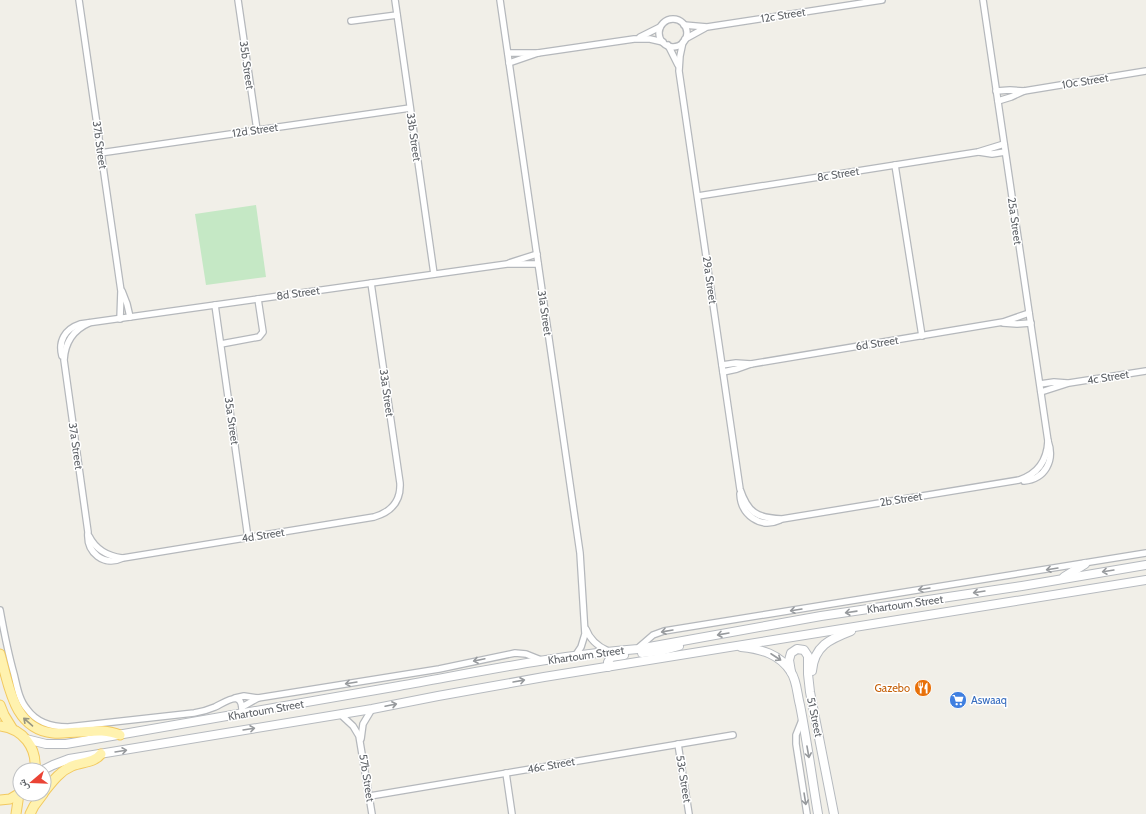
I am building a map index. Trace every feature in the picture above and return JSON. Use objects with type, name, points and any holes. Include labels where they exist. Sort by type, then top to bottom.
[{"type":"main road","points":[[1062,579],[1085,564]]},
{"type":"main road","name":"Khartoum Street","points":[[26,739],[39,743],[59,744],[120,735],[242,711],[543,661],[608,651],[638,649],[821,616],[1022,586],[1146,565]]},
{"type":"main road","name":"Khartoum Street","points":[[52,766],[69,759],[372,709],[438,696],[728,646],[866,626],[1146,580]]},
{"type":"main road","points":[[1022,586],[1024,600]]},
{"type":"main road","name":"51 Street","points":[[834,814],[810,692],[814,661],[822,648],[830,640],[866,626]]},
{"type":"main road","points":[[608,667],[608,660],[613,656],[661,651],[678,647],[695,639]]},
{"type":"main road","name":"51 Street","points":[[728,646],[753,648],[776,656],[791,673],[796,687],[803,720],[818,814]]},
{"type":"main road","points":[[791,673],[789,660],[791,653],[797,649],[804,650],[808,656],[810,692]]},
{"type":"main road","points":[[0,654],[14,704],[19,712],[33,726],[51,733],[105,731],[120,735]]},
{"type":"main road","points":[[0,705],[12,728]]},
{"type":"main road","points":[[0,726],[12,728],[26,739],[34,754],[34,762]]},
{"type":"main road","points":[[52,782],[73,766],[95,760],[101,754]]},
{"type":"main road","points":[[0,800],[12,798]]},
{"type":"main road","points":[[16,814],[18,802]]},
{"type":"main road","points":[[30,814],[37,802]]},
{"type":"street","name":"37b Street","points":[[79,0],[121,291],[120,319]]},
{"type":"street","name":"35b Street","points":[[238,0],[257,130]]},
{"type":"street","name":"33b Street","points":[[395,0],[434,274]]},
{"type":"street","name":"31a Street","points":[[500,0],[580,553],[585,627],[584,640],[575,656]]},
{"type":"street","name":"12c Street","points":[[684,41],[694,33],[708,27],[882,0]]},
{"type":"street","name":"25a Street","points":[[983,0],[1048,441],[1051,450],[1047,468],[1041,475]]},
{"type":"street","points":[[351,21],[397,14]]},
{"type":"street","points":[[508,53],[538,53],[634,39],[650,39],[676,46],[684,41],[686,32],[684,24],[678,20],[672,19],[666,21],[660,27],[649,33],[634,39]]},
{"type":"street","name":"12c Street","points":[[684,24],[708,27]]},
{"type":"street","points":[[660,27],[659,35],[665,44]]},
{"type":"street","name":"29a Street","points":[[679,72],[680,56],[684,41]]},
{"type":"street","name":"29a Street","points":[[665,44],[675,58],[679,72],[740,489],[740,498],[742,507],[753,516]]},
{"type":"street","points":[[509,63],[538,53]]},
{"type":"street","name":"10c Street","points":[[996,91],[1024,91],[1146,71]]},
{"type":"street","name":"10c Street","points":[[998,101],[1012,97],[1024,91]]},
{"type":"street","name":"12d Street","points":[[100,153],[410,108]]},
{"type":"street","name":"8c Street","points":[[698,196],[978,152],[1004,144]]},
{"type":"street","name":"8c Street","points":[[978,152],[992,154],[1005,152]]},
{"type":"street","points":[[895,165],[922,336]]},
{"type":"street","name":"8d Street","points":[[507,264],[537,254]]},
{"type":"street","name":"8d Street","points":[[67,336],[89,323],[507,264],[538,264]]},
{"type":"street","name":"33a Street","points":[[372,283],[401,490],[397,502]]},
{"type":"street","name":"37b Street","points":[[121,291],[127,304],[130,317]]},
{"type":"street","points":[[220,344],[259,337],[263,332],[258,299]]},
{"type":"street","name":"35a Street","points":[[215,305],[248,538]]},
{"type":"street","name":"6d Street","points":[[723,372],[751,364],[1003,322],[1029,313]]},
{"type":"street","name":"6d Street","points":[[1003,322],[1017,324],[1031,323]]},
{"type":"street","name":"37a Street","points":[[67,336],[61,348],[64,360],[88,532],[100,554]]},
{"type":"street","name":"6d Street","points":[[722,365],[736,363],[751,364]]},
{"type":"street","name":"4c Street","points":[[1041,392],[1069,383],[1146,371]]},
{"type":"street","name":"4c Street","points":[[1040,384],[1054,382],[1069,383]]},
{"type":"street","name":"25a Street","points":[[1039,468],[1045,458],[1048,441]]},
{"type":"street","name":"2b Street","points":[[1019,480],[1030,476],[1039,468]]},
{"type":"street","name":"2b Street","points":[[753,516],[760,522],[769,523],[782,519],[1019,480],[1031,480],[1041,475]]},
{"type":"street","name":"4d Street","points":[[100,554],[105,560],[112,561],[374,517],[384,513],[397,502]]},
{"type":"street","points":[[638,649],[653,635],[664,631],[1146,553]]},
{"type":"street","points":[[0,610],[10,660],[20,696],[27,709],[35,717],[56,727],[68,727],[194,713],[209,710],[227,700],[244,696],[258,698],[438,669],[515,652],[526,654],[543,661]]},
{"type":"street","name":"31a Street","points":[[585,627],[596,645],[608,651]]},
{"type":"street","points":[[234,698],[239,700],[242,711],[258,698]]},
{"type":"street","name":"57b Street","points":[[372,709],[363,724],[361,741],[372,814]]},
{"type":"street","name":"57b Street","points":[[340,714],[353,726],[361,741]]},
{"type":"street","points":[[803,720],[796,735],[796,744],[807,814]]},
{"type":"street","name":"46c Street","points":[[370,796],[733,735]]},
{"type":"street","name":"53c Street","points":[[678,744],[689,814]]},
{"type":"street","points":[[506,773],[512,814]]},
{"type":"green space","points":[[256,205],[266,277],[206,285],[195,214]]},
{"type":"place","name":"Gazebo","points":[[923,688]]},
{"type":"place","name":"Aswaaq","points":[[958,700]]}]
